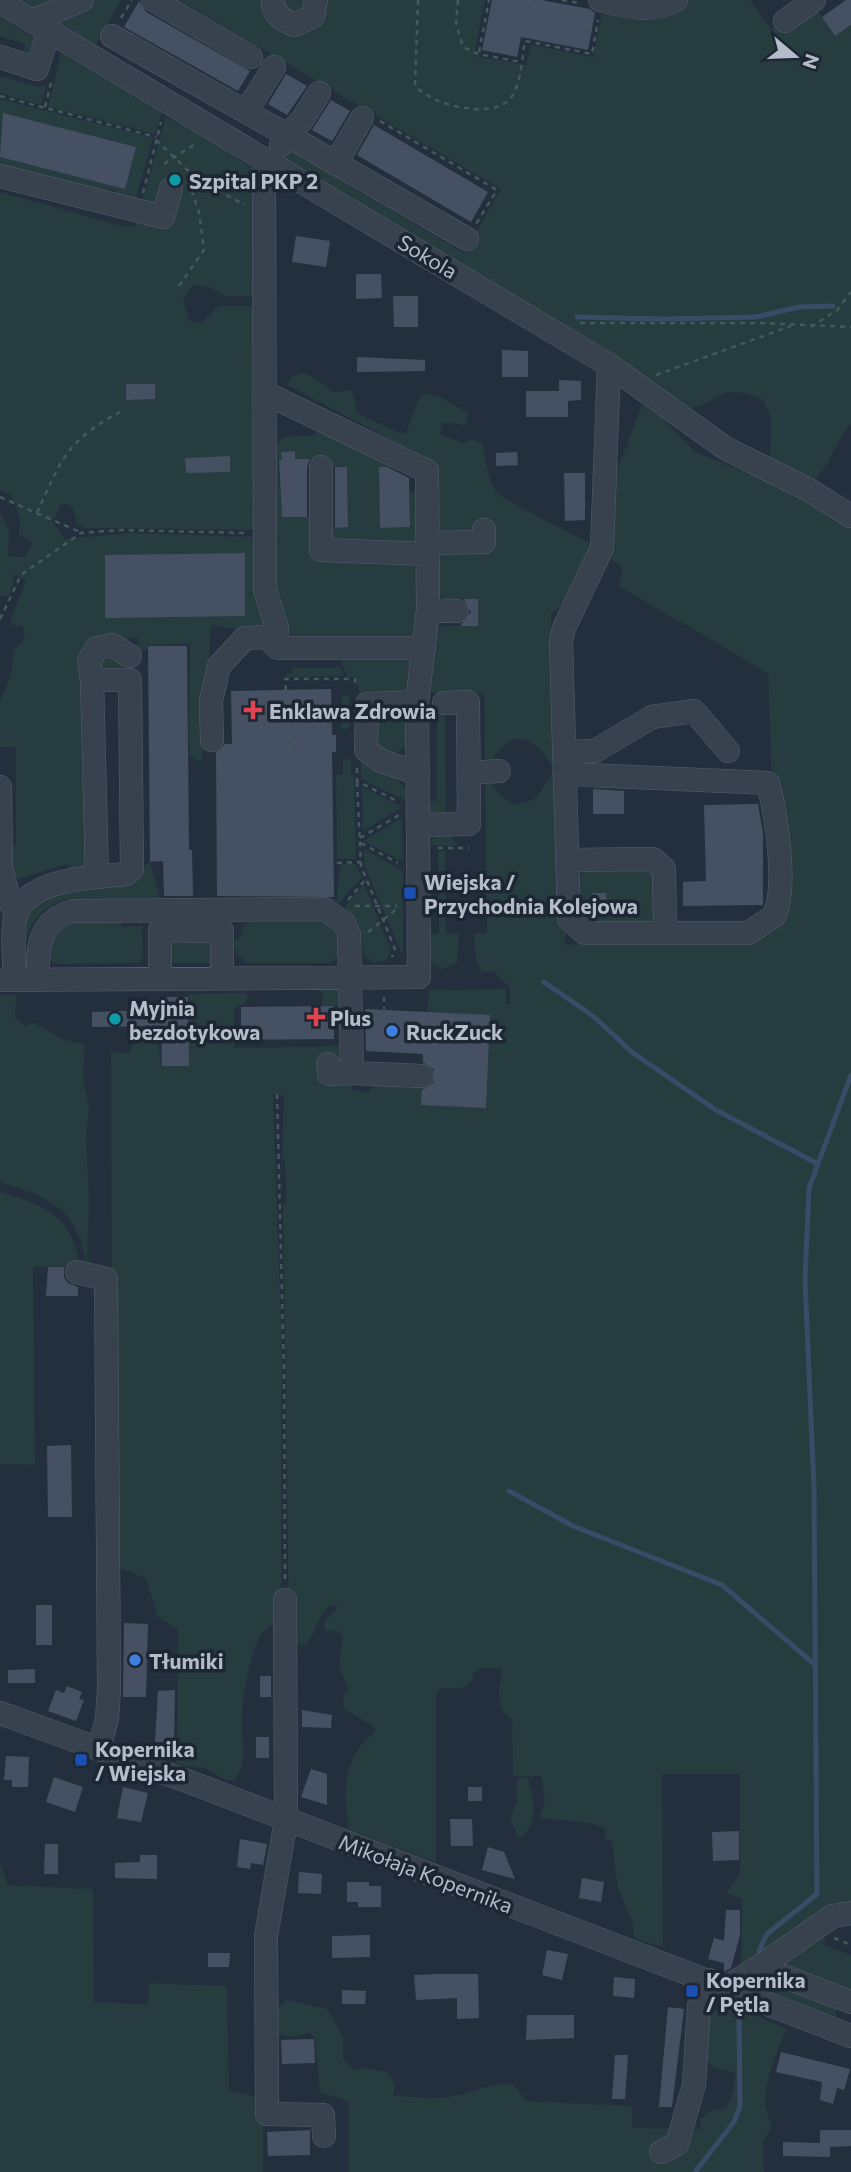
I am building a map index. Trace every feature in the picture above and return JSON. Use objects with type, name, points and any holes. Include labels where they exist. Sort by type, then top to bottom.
[{"type":"street","points":[[0,57],[37,69],[46,0]]},
{"type":"street","points":[[41,26],[82,0]]},
{"type":"street","points":[[153,0],[251,57]]},
{"type":"street","points":[[273,0],[278,16],[295,25],[313,16],[316,0]]},
{"type":"street","points":[[601,0],[643,8],[658,7],[676,0]]},
{"type":"street","points":[[785,21],[814,0]]},
{"type":"street","name":"Sokola","points":[[0,2],[609,365],[709,438],[851,516]]},
{"type":"street","points":[[114,31],[286,135],[467,239]]},
{"type":"street","points":[[246,111],[274,67]]},
{"type":"street","points":[[278,648],[277,628],[265,590],[267,161],[286,135],[302,120],[320,93]]},
{"type":"street","points":[[336,163],[369,119]]},
{"type":"street","points":[[0,176],[163,217],[182,181]]},
{"type":"street","points":[[564,763],[768,783],[778,820],[779,900],[774,916],[759,929],[748,933],[585,933],[569,919],[566,860],[561,641],[602,548],[609,365]]},
{"type":"street","points":[[97,877],[92,680],[89,661],[97,648],[112,645],[130,647],[132,869],[126,874],[40,889],[28,898],[16,915],[7,980],[419,976],[410,814],[417,773],[417,702],[428,610],[427,471],[264,384]]},
{"type":"street","points":[[321,467],[321,550],[428,548],[484,542],[484,530]]},
{"type":"street","points":[[428,610],[457,611]]},
{"type":"street","points":[[212,740],[211,701],[219,666],[245,638],[266,637],[278,648],[424,648]]},
{"type":"street","points":[[92,680],[130,680]]},
{"type":"street","points":[[417,702],[367,704],[366,732],[366,750],[381,761],[417,773]]},
{"type":"street","points":[[410,814],[469,824],[468,702],[444,703]]},
{"type":"street","points":[[564,763],[595,751],[652,717],[694,711],[728,751]]},
{"type":"street","points":[[469,773],[499,771]]},
{"type":"street","points":[[0,787],[1,867],[16,915]]},
{"type":"street","points":[[566,860],[653,859],[664,869],[665,933]]},
{"type":"street","points":[[38,980],[42,933],[59,914],[73,911],[313,909],[334,915],[344,923],[349,934],[352,1073]]},
{"type":"street","points":[[160,979],[159,930],[222,930],[222,978]]},
{"type":"street","points":[[328,1064],[329,1074],[422,1076]]},
{"type":"street","points":[[76,1272],[106,1279],[108,1689],[107,1718],[99,1748]]},
{"type":"street","points":[[285,1600],[286,1820],[265,1936],[267,2115],[323,2115],[324,2136]]},
{"type":"street","name":"Mikołaja Kopernika","points":[[0,1713],[99,1748],[850,2033]]},
{"type":"street","points":[[661,2152],[677,2144],[694,2085],[699,2006],[718,1984],[759,1967],[833,1916],[851,1913]]},
{"type":"street","points":[[759,1967],[851,2002]]},
{"type":"path","points":[[114,31],[132,0]]},
{"type":"path","points":[[418,0],[413,80],[418,90],[427,97],[478,109],[498,108],[513,96],[526,41],[592,54],[601,0]]},
{"type":"path","points":[[458,0],[456,24],[460,43],[466,49],[521,62]]},
{"type":"path","points":[[479,52],[489,0]]},
{"type":"path","points":[[0,96],[156,139],[194,177],[246,206],[246,195]]},
{"type":"path","points":[[139,211],[164,112]]},
{"type":"path","points":[[369,119],[497,190],[467,239]]},
{"type":"path","points":[[163,164],[207,137]]},
{"type":"path","points":[[182,181],[194,177]]},
{"type":"path","points":[[179,286],[204,250],[199,212],[191,181],[182,181]]},
{"type":"path","points":[[811,327],[837,310],[851,292]]},
{"type":"path","points":[[579,323],[761,323],[851,327]]},
{"type":"path","points":[[636,383],[792,326]]},
{"type":"path","points":[[37,513],[64,455],[74,442],[93,426],[120,412]]},
{"type":"path","points":[[0,497],[61,521],[81,533]]},
{"type":"path","points":[[0,618],[21,575],[81,533],[120,530],[266,535]]},
{"type":"path","points":[[290,750],[285,677],[355,679],[355,697]]},
{"type":"path","points":[[357,760],[360,863],[395,949]]},
{"type":"path","points":[[357,781],[410,814]]},
{"type":"path","points":[[360,840],[410,814]]},
{"type":"path","points":[[360,840],[407,869]]},
{"type":"path","points":[[279,856],[289,857]]},
{"type":"path","points":[[337,863],[360,863]]},
{"type":"path","points":[[366,879],[342,906],[408,907]]},
{"type":"path","points":[[359,938],[400,906]]},
{"type":"path","points":[[277,1094],[284,1363],[285,1600]]},
{"type":"green space","points":[[12,0],[121,0],[94,48]]},
{"type":"green space","points":[[179,0],[485,0],[474,56],[526,65],[531,45],[593,57],[604,5],[682,6],[687,0],[750,0],[771,29],[815,7],[835,36],[851,26],[851,424],[817,478],[810,484],[770,458],[771,418],[763,400],[736,392],[684,408],[284,159],[292,150],[343,176],[343,182],[464,253],[501,189]]},
{"type":"green space","points":[[0,17],[38,40],[32,55],[22,56],[25,44],[0,36]]},
{"type":"green space","points":[[61,53],[162,112],[155,134],[48,107]]},
{"type":"green space","points":[[0,76],[39,87],[46,86],[41,105],[0,93]]},
{"type":"green space","points":[[0,99],[153,138],[135,201],[117,196],[114,190],[108,188],[105,196],[0,168]]},
{"type":"green space","points":[[166,117],[213,140],[253,169],[254,297],[225,296],[209,287],[193,285],[183,301],[190,321],[201,324],[219,306],[256,306],[259,530],[86,528],[77,524],[73,510],[65,504],[61,504],[53,522],[65,539],[130,533],[257,537],[268,623],[244,631],[211,625],[202,762],[189,755],[190,644],[147,645],[147,650],[138,650],[138,638],[129,637],[129,646],[99,642],[90,865],[70,872],[68,864],[14,880],[8,853],[16,844],[16,751],[15,747],[0,747],[0,701],[11,675],[14,650],[22,643],[25,634],[23,627],[15,626],[10,621],[26,581],[15,574],[9,597],[0,596],[0,513],[9,531],[8,556],[25,557],[32,543],[19,535],[20,519],[11,495],[0,490],[0,192],[125,227],[135,226]]},
{"type":"green space","points":[[306,373],[334,392],[352,390],[357,413],[399,433],[406,433],[418,401],[424,393],[441,397],[468,413],[466,425],[443,422],[440,434],[463,443],[472,440],[482,443],[490,480],[500,495],[598,547],[559,608],[551,613],[556,762],[552,766],[539,748],[521,739],[507,743],[485,767],[484,693],[428,693],[434,631],[444,626],[478,626],[478,599],[446,599],[435,592],[440,534],[416,453],[287,385],[293,375]]},
{"type":"green space","points":[[642,405],[661,417],[695,452],[816,500],[851,521],[851,1906],[827,1911],[746,1968],[742,1968],[741,1962],[742,1899],[726,1893],[740,1874],[740,1774],[662,1774],[663,1947],[637,1940],[634,1937],[632,1920],[618,1889],[612,1841],[605,1840],[606,1829],[591,1823],[539,1818],[545,1801],[541,1776],[513,1776],[512,1720],[500,1703],[502,1669],[481,1668],[474,1672],[472,1681],[461,1689],[441,1688],[436,1695],[436,1862],[349,1830],[347,1776],[356,1753],[375,1732],[372,1725],[343,1708],[344,1694],[349,1689],[339,1668],[343,1636],[336,1630],[325,1631],[324,1622],[338,1607],[332,1605],[327,1609],[305,1645],[289,1644],[283,1204],[286,1205],[286,1194],[285,1160],[282,1158],[284,1096],[273,1094],[282,1350],[281,1621],[268,1627],[261,1635],[252,1659],[242,1713],[243,1760],[234,1780],[226,1780],[205,1768],[177,1764],[178,1630],[158,1617],[146,1578],[113,1566],[111,1050],[129,1054],[135,1040],[155,1030],[162,1066],[189,1066],[189,994],[247,993],[248,998],[244,1004],[234,1008],[234,1048],[344,1046],[344,1006],[322,1005],[323,993],[320,992],[322,986],[340,985],[348,1005],[350,1028],[340,1060],[334,1068],[334,1063],[324,1067],[326,1082],[351,1085],[352,1090],[369,1092],[374,1084],[420,1087],[422,1063],[428,1061],[423,1054],[429,990],[506,989],[506,1005],[510,1004],[510,987],[493,972],[482,972],[476,962],[474,934],[487,933],[485,777],[500,795],[511,803],[518,804],[537,797],[550,776],[557,780],[562,924],[567,929],[564,941],[567,946],[585,941],[751,939],[770,928],[783,914],[784,822],[772,783],[768,673],[619,586],[623,567],[612,560],[608,552],[614,470],[619,466]]},
{"type":"green space","points":[[317,425],[409,467],[379,468],[381,528],[410,527],[409,491],[424,496],[422,535],[414,542],[330,541],[332,528],[348,527],[347,467],[313,465],[313,459],[295,459],[295,451],[282,452],[282,460],[278,461],[282,517],[314,517],[315,546],[406,561],[420,573],[417,635],[411,639],[297,641],[282,620],[274,582],[274,544],[281,538],[274,538],[274,447],[284,437],[314,435],[318,432]]},
{"type":"green space","points":[[106,651],[125,665],[126,669],[95,669]]},
{"type":"green space","points":[[339,654],[415,657],[410,691],[406,694],[360,695],[356,677],[347,677]]},
{"type":"green space","points":[[339,667],[345,676],[286,677],[286,673],[293,673],[293,668]]},
{"type":"green space","points":[[342,696],[349,696],[350,728],[342,729]]},
{"type":"green space","points":[[437,710],[445,710],[446,817],[431,814],[425,802],[437,801]]},
{"type":"green space","points":[[385,711],[401,713],[406,718],[406,746],[393,755],[385,754],[377,738],[377,721]]},
{"type":"green space","points":[[343,759],[351,760],[351,775],[354,775],[356,859],[337,859],[336,775],[343,775]]},
{"type":"green space","points":[[361,760],[398,780],[407,793],[409,802],[361,779]]},
{"type":"green space","points":[[362,787],[402,807],[363,831]]},
{"type":"green space","points":[[402,817],[403,862],[364,841]]},
{"type":"green space","points":[[438,834],[451,835],[457,846],[427,845]]},
{"type":"green space","points":[[364,849],[403,871],[403,957],[364,864]]},
{"type":"green space","points":[[438,851],[445,851],[446,934],[459,934],[457,963],[442,969],[429,961],[427,934],[439,934]]},
{"type":"green space","points":[[150,862],[160,898],[66,899],[56,903],[35,920],[28,936],[25,956],[23,921],[29,911],[48,897],[140,872]]},
{"type":"green space","points":[[340,864],[355,864],[362,877],[339,903],[333,900],[337,899]]},
{"type":"green space","points":[[589,867],[653,870],[657,910],[653,921],[644,926],[594,927],[578,916],[577,883]]},
{"type":"green space","points":[[364,884],[391,950],[386,961],[373,962],[363,955],[360,930],[345,907]]},
{"type":"green space","points":[[320,920],[330,926],[338,942],[340,953],[331,963],[247,963],[237,954],[232,943],[243,935],[241,931],[249,922]]},
{"type":"green space","points":[[74,922],[121,922],[122,927],[142,926],[143,958],[138,963],[54,964],[49,951],[52,939]]},
{"type":"green space","points":[[171,940],[212,940],[213,963],[169,963]]},
{"type":"green space","points":[[0,995],[16,995],[15,1018],[27,1027],[32,1022],[62,1039],[85,1045],[83,1076],[89,1109],[86,1136],[89,1201],[87,1264],[76,1229],[68,1217],[47,1200],[0,1182]]},
{"type":"green space","points":[[0,1192],[43,1208],[64,1225],[71,1236],[79,1266],[33,1267],[35,1465],[0,1464]]},
{"type":"green space","points":[[528,1778],[534,1809],[531,1824],[521,1837],[517,1835],[510,1819],[517,1801],[517,1780]]},
{"type":"green space","points":[[0,1863],[8,1885],[93,1889],[94,2002],[148,2004],[149,1983],[227,1986],[229,2090],[263,2099],[263,2172],[0,2172]]},
{"type":"green space","points":[[821,1934],[826,1940],[822,1944],[851,1955],[851,1996],[779,1965]]},
{"type":"green space","points":[[758,1978],[836,2008],[836,2016],[832,2017],[756,1987],[751,1983]]},
{"type":"green space","points":[[286,2000],[327,2009],[343,2037],[343,2059],[353,2070],[366,2068],[386,2072],[395,2083],[393,2096],[442,2098],[489,2086],[514,2085],[526,2101],[632,2106],[632,2128],[701,2129],[700,2120],[712,2110],[725,2108],[732,2098],[736,2073],[714,2067],[705,2058],[707,2025],[712,2011],[730,2009],[760,2017],[786,2029],[766,2090],[767,2114],[772,2126],[763,2143],[764,2172],[349,2172],[349,2102],[320,2092],[315,2038],[308,2032],[290,2036],[272,2032],[274,2012]]},
{"type":"building","points":[[492,0],[541,0],[590,9],[595,13],[588,50],[521,37],[517,57],[482,50]]},
{"type":"building","points":[[846,0],[851,0],[851,25],[835,36],[822,17]]},
{"type":"building","points":[[139,1],[146,12],[250,71],[238,91],[124,27]]},
{"type":"building","points":[[286,74],[307,86],[287,115],[268,104]]},
{"type":"building","points":[[331,100],[350,111],[332,141],[312,130]]},
{"type":"building","points":[[3,113],[136,147],[125,189],[0,157]]},
{"type":"building","points":[[374,125],[488,192],[471,222],[357,155]]},
{"type":"building","points":[[296,236],[330,241],[326,267],[292,262]]},
{"type":"building","points":[[356,274],[381,274],[382,298],[356,299]]},
{"type":"building","points":[[393,296],[418,296],[418,327],[394,327]]},
{"type":"building","points":[[502,350],[528,351],[528,377],[502,377]]},
{"type":"building","points":[[357,357],[425,360],[425,371],[357,372]]},
{"type":"building","points":[[559,380],[581,381],[581,400],[568,401],[568,417],[526,417],[526,391],[559,391]]},
{"type":"building","points":[[126,384],[155,384],[155,399],[126,400]]},
{"type":"building","points":[[295,451],[295,459],[310,459],[307,467],[307,517],[282,517],[279,460],[282,460],[281,452]]},
{"type":"building","points":[[517,452],[518,465],[496,466],[496,453]]},
{"type":"building","points":[[230,456],[230,472],[186,473],[185,458]]},
{"type":"building","points":[[335,467],[347,467],[348,527],[335,528]]},
{"type":"building","points":[[379,467],[387,467],[409,478],[410,527],[380,528]]},
{"type":"building","points":[[564,473],[585,473],[585,520],[565,521]]},
{"type":"building","points":[[245,553],[245,616],[105,618],[105,555]]},
{"type":"building","points":[[464,599],[478,599],[478,626],[460,626],[471,612]]},
{"type":"building","points":[[148,646],[187,646],[189,850],[192,850],[193,896],[164,896],[163,861],[150,862]]},
{"type":"building","points":[[331,689],[332,735],[336,735],[336,752],[332,752],[334,897],[217,896],[216,753],[225,744],[232,744],[231,691]]},
{"type":"building","points":[[593,789],[624,791],[624,814],[593,814]]},
{"type":"building","points":[[758,804],[763,833],[763,905],[683,906],[683,882],[706,881],[704,805]]},
{"type":"building","points":[[592,893],[606,893],[607,906],[592,906]]},
{"type":"building","points":[[161,997],[188,997],[189,1066],[162,1066],[161,1026],[92,1027],[92,1012],[161,1010]]},
{"type":"building","points":[[334,1006],[334,1039],[241,1040],[241,1007]]},
{"type":"building","points":[[365,1009],[490,1015],[486,1108],[421,1105],[422,1090],[434,1083],[434,1069],[423,1062],[423,1054],[366,1051]]},
{"type":"building","points":[[48,1267],[64,1267],[64,1277],[68,1283],[78,1287],[78,1296],[46,1296]]},
{"type":"building","points":[[71,1445],[72,1517],[48,1517],[47,1446]]},
{"type":"building","points":[[36,1605],[52,1605],[52,1645],[36,1645]]},
{"type":"building","name":"Tłumiki","points":[[124,1623],[148,1624],[146,1697],[123,1697]]},
{"type":"building","points":[[35,1669],[35,1683],[8,1683],[8,1670]]},
{"type":"building","points":[[260,1676],[271,1676],[271,1697],[260,1697]]},
{"type":"building","points":[[67,1686],[82,1692],[79,1699],[84,1700],[76,1721],[48,1711],[56,1690],[64,1693]]},
{"type":"building","points":[[175,1690],[174,1743],[155,1742],[158,1691]]},
{"type":"building","points":[[302,1710],[332,1715],[331,1728],[302,1727]]},
{"type":"building","points":[[256,1737],[269,1737],[269,1758],[256,1758]]},
{"type":"building","points":[[6,1756],[29,1757],[28,1787],[12,1787],[12,1780],[4,1780]]},
{"type":"building","points":[[311,1769],[327,1774],[327,1805],[301,1797]]},
{"type":"building","points":[[54,1777],[83,1787],[75,1812],[46,1802]]},
{"type":"building","points":[[123,1787],[148,1793],[141,1822],[117,1818]]},
{"type":"building","points":[[468,1787],[482,1787],[482,1801],[468,1801]]},
{"type":"building","points":[[450,1819],[472,1819],[473,1846],[451,1846]]},
{"type":"building","points":[[739,1831],[739,1860],[713,1861],[712,1832]]},
{"type":"building","points":[[240,1839],[267,1844],[263,1865],[251,1863],[250,1869],[237,1867]]},
{"type":"building","points":[[45,1844],[58,1844],[58,1874],[44,1874]]},
{"type":"building","points":[[488,1847],[504,1852],[515,1879],[482,1870]]},
{"type":"building","points":[[140,1855],[157,1855],[157,1879],[115,1878],[115,1863],[140,1862]]},
{"type":"building","points":[[299,1872],[322,1874],[321,1894],[298,1893]]},
{"type":"building","points":[[582,1878],[604,1882],[601,1902],[579,1898]]},
{"type":"building","points":[[347,1882],[369,1882],[369,1886],[381,1886],[381,1907],[358,1907],[358,1902],[347,1902]]},
{"type":"building","points":[[726,1910],[740,1910],[740,1935],[731,1968],[724,1972],[724,1963],[708,1959],[714,1938],[724,1941]]},
{"type":"building","points":[[370,1935],[370,1957],[332,1958],[332,1936]]},
{"type":"building","points":[[547,1950],[568,1954],[562,1980],[542,1975]]},
{"type":"building","points":[[208,1953],[230,1953],[229,1967],[208,1967]]},
{"type":"building","points":[[478,1974],[479,2018],[457,2019],[457,1998],[416,2000],[414,1975]]},
{"type":"building","points":[[614,1977],[635,1979],[634,1998],[613,1996]]},
{"type":"building","points":[[342,1990],[366,1991],[365,2004],[342,2004]]},
{"type":"building","points":[[668,2007],[684,2009],[672,2107],[659,2107]]},
{"type":"building","points":[[527,2015],[574,2015],[574,2038],[526,2040]]},
{"type":"building","points":[[314,2039],[315,2063],[282,2064],[281,2040]]},
{"type":"building","points":[[781,2052],[850,2069],[844,2090],[837,2088],[833,2104],[820,2100],[822,2082],[776,2072]]},
{"type":"building","points":[[615,2055],[628,2055],[625,2099],[612,2099]]},
{"type":"building","points":[[310,2130],[310,2155],[268,2156],[267,2132]]},
{"type":"building","points":[[820,2130],[851,2130],[851,2146],[830,2147],[830,2157],[783,2156],[783,2142],[820,2143]]},
{"type":"waterway","points":[[577,317],[756,317],[799,307],[833,306]]},
{"type":"waterway","points":[[544,982],[593,1016],[633,1053],[716,1110],[818,1164],[851,1075]]},
{"type":"waterway","points":[[759,1951],[767,1934],[817,1894],[814,1489],[805,1279],[809,1188],[818,1164]]},
{"type":"waterway","points":[[509,1491],[573,1526],[722,1585],[813,1663]]},
{"type":"waterway","points":[[695,2172],[734,2122],[740,2106],[739,2015]]},
{"type":"place","name":"Szpital PKP 2","points":[[175,180]]},
{"type":"place","name":"Enklawa Zdrowia","points":[[253,710]]},
{"type":"place","name":"Wiejska / Przychodnia Kolejowa","points":[[410,893]]},
{"type":"place","name":"Plus","points":[[316,1017]]},
{"type":"place","name":"Myjnia bezdotykowa","points":[[115,1019]]},
{"type":"place","name":"RuckZuck","points":[[392,1031]]},
{"type":"place","name":"Tłumiki","points":[[135,1660]]},
{"type":"place","name":"Kopernika / Wiejska","points":[[81,1760]]},
{"type":"place","name":"Kopernika / Pętla","points":[[692,1991]]}]
